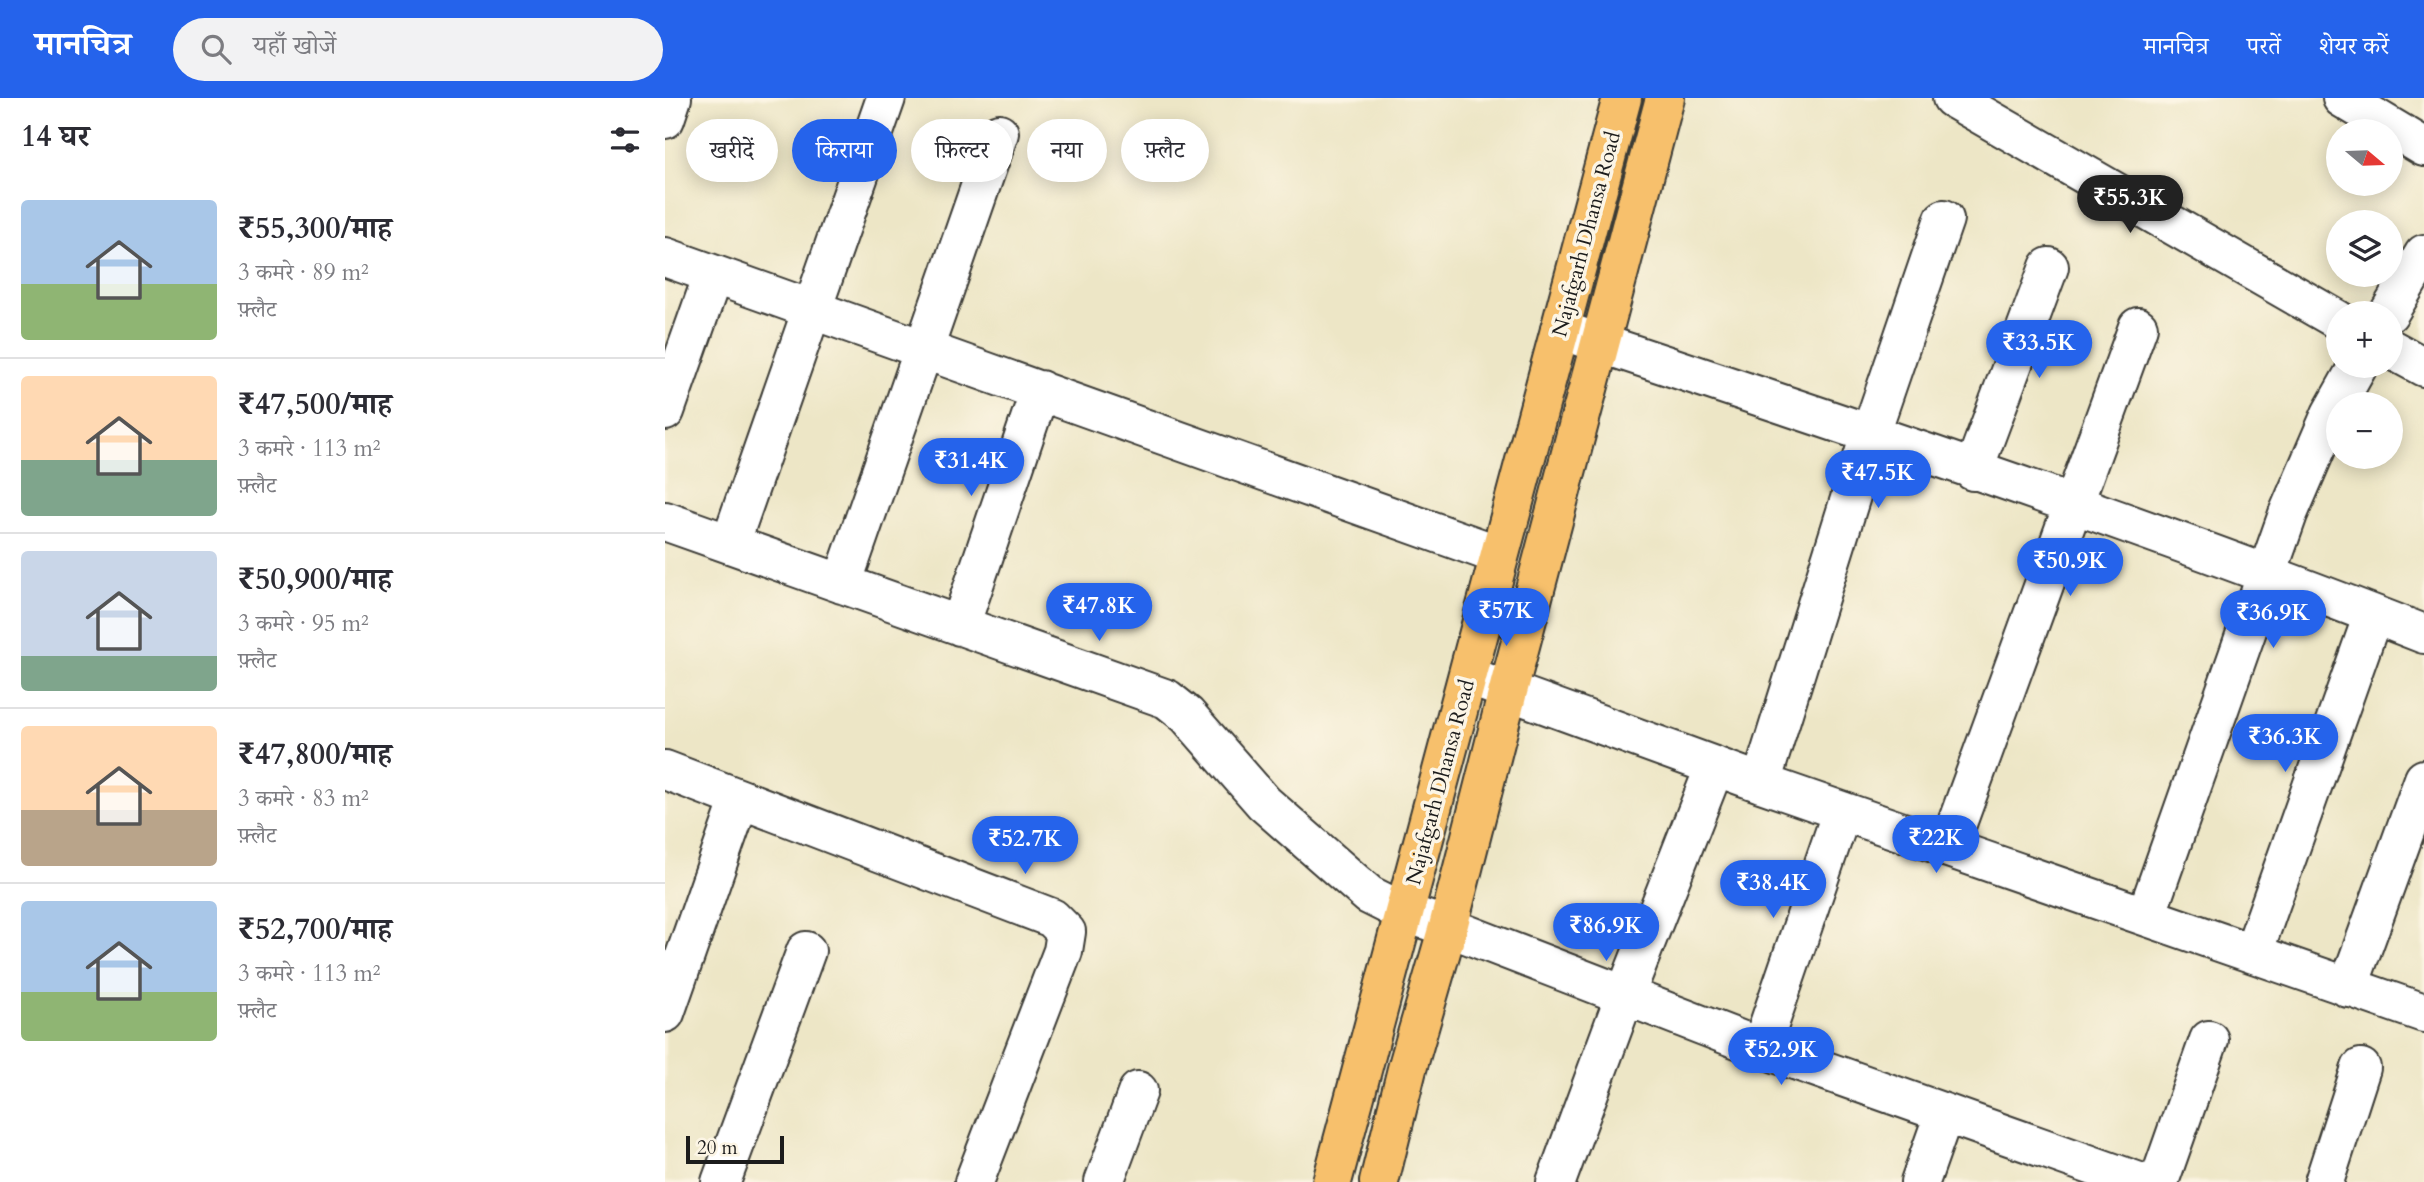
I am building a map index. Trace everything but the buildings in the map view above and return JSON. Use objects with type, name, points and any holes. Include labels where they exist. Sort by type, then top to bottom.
[{"type":"main road","name":"Najafgarh Dhansa Road","points":[[1332,1182],[1622,98]]},
{"type":"main road","name":"Najafgarh Dhansa Road","points":[[1379,1182],[1665,98]]},
{"type":"street","points":[[665,119],[672,98]]},
{"type":"street","points":[[730,544],[886,98]]},
{"type":"street","points":[[1952,98],[2326,313]]},
{"type":"street","points":[[2342,98],[2424,147]]},
{"type":"street","points":[[842,584],[982,182]]},
{"type":"street","points":[[1761,783],[1870,435],[1944,219]]},
{"type":"street","points":[[2396,301],[2424,254]]},
{"type":"street","points":[[665,257],[1499,555]]},
{"type":"street","points":[[1973,471],[2049,267]]},
{"type":"street","points":[[665,411],[713,275]]},
{"type":"street","points":[[1948,848],[2138,327]]},
{"type":"street","points":[[1560,330],[2072,505],[2268,575],[2424,635]]},
{"type":"street","points":[[2403,356],[2424,367]]},
{"type":"street","points":[[2146,916],[2288,514],[2331,414],[2351,378]]},
{"type":"street","points":[[960,626],[1039,390]]},
{"type":"street","points":[[665,521],[1167,699],[1187,715],[1263,803],[1369,895],[1405,913],[1448,927],[1761,1048],[2139,1182]]},
{"type":"street","points":[[2253,953],[2373,614]]},
{"type":"street","points":[[1468,676],[1761,783],[2424,1013]]},
{"type":"street","points":[[1556,1182],[1625,995],[1715,766]]},
{"type":"street","points":[[665,770],[1052,918],[1066,932],[1063,951],[974,1182]]},
{"type":"street","points":[[2348,988],[2424,779]]},
{"type":"street","points":[[665,1013],[740,799]]},
{"type":"street","points":[[1761,1048],[1842,811]]},
{"type":"street","points":[[721,1182],[806,951]]},
{"type":"street","points":[[2159,1182],[2209,1040]]},
{"type":"street","points":[[2324,1182],[2361,1068]]},
{"type":"street","points":[[1104,1182],[1138,1091]]},
{"type":"street","points":[[1920,1182],[1944,1114]]}]
